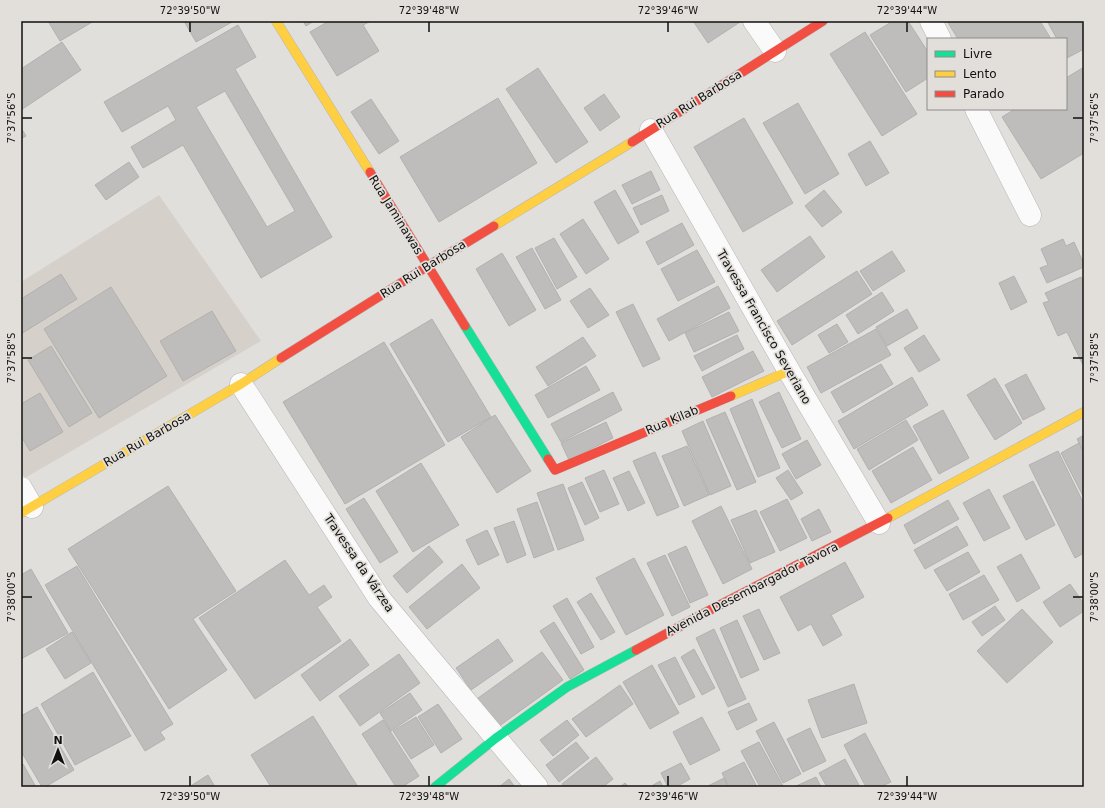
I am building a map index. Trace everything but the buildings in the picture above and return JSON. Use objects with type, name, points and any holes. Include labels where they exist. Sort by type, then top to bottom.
[{"type":"street","name":"Rua Jaminawas","points":[[276,21],[555,470]]},
{"type":"street","points":[[754,21],[775,51]]},
{"type":"street","name":"Rua Rui Barbosa","points":[[27,510],[241,384],[428,266],[651,130],[822,21]]},
{"type":"street","points":[[931,21],[940,38]]},
{"type":"street","points":[[977,110],[1030,215]]},
{"type":"street","name":"Travessa Francisco Severiano","points":[[651,130],[789,371],[879,523]]},
{"type":"street","name":"Rua Kilab","points":[[555,470],[789,371]]},
{"type":"street","name":"Travessa da Várzea","points":[[241,384],[379,598],[536,787]]},
{"type":"street","name":"Avenida Desembargador Tavora","points":[[435,787],[496,738],[567,687],[712,609],[879,523],[1084,412]]},
{"type":"street","points":[[21,488],[27,510]]},
{"type":"shaded area","points":[[159,195],[261,341],[25,478],[21,471],[21,282]]},
{"type":"traffic: fast","points":[[465,326],[548,459]]},
{"type":"traffic: fast","points":[[435,787],[496,738],[567,687],[636,650]]},
{"type":"traffic: slow","points":[[276,21],[370,172]]},
{"type":"traffic: slow","points":[[494,226],[632,142]]},
{"type":"traffic: slow","points":[[21,513],[241,384],[281,358]]},
{"type":"traffic: slow","points":[[731,396],[789,371]]},
{"type":"traffic: slow","points":[[888,518],[1084,412]]},
{"type":"traffic: jam","points":[[632,142],[823,21]]},
{"type":"traffic: jam","points":[[370,172],[465,326]]},
{"type":"traffic: jam","points":[[281,358],[494,226]]},
{"type":"traffic: jam","points":[[548,459],[555,470],[731,396]]},
{"type":"traffic: jam","points":[[636,650],[888,518]]}]
